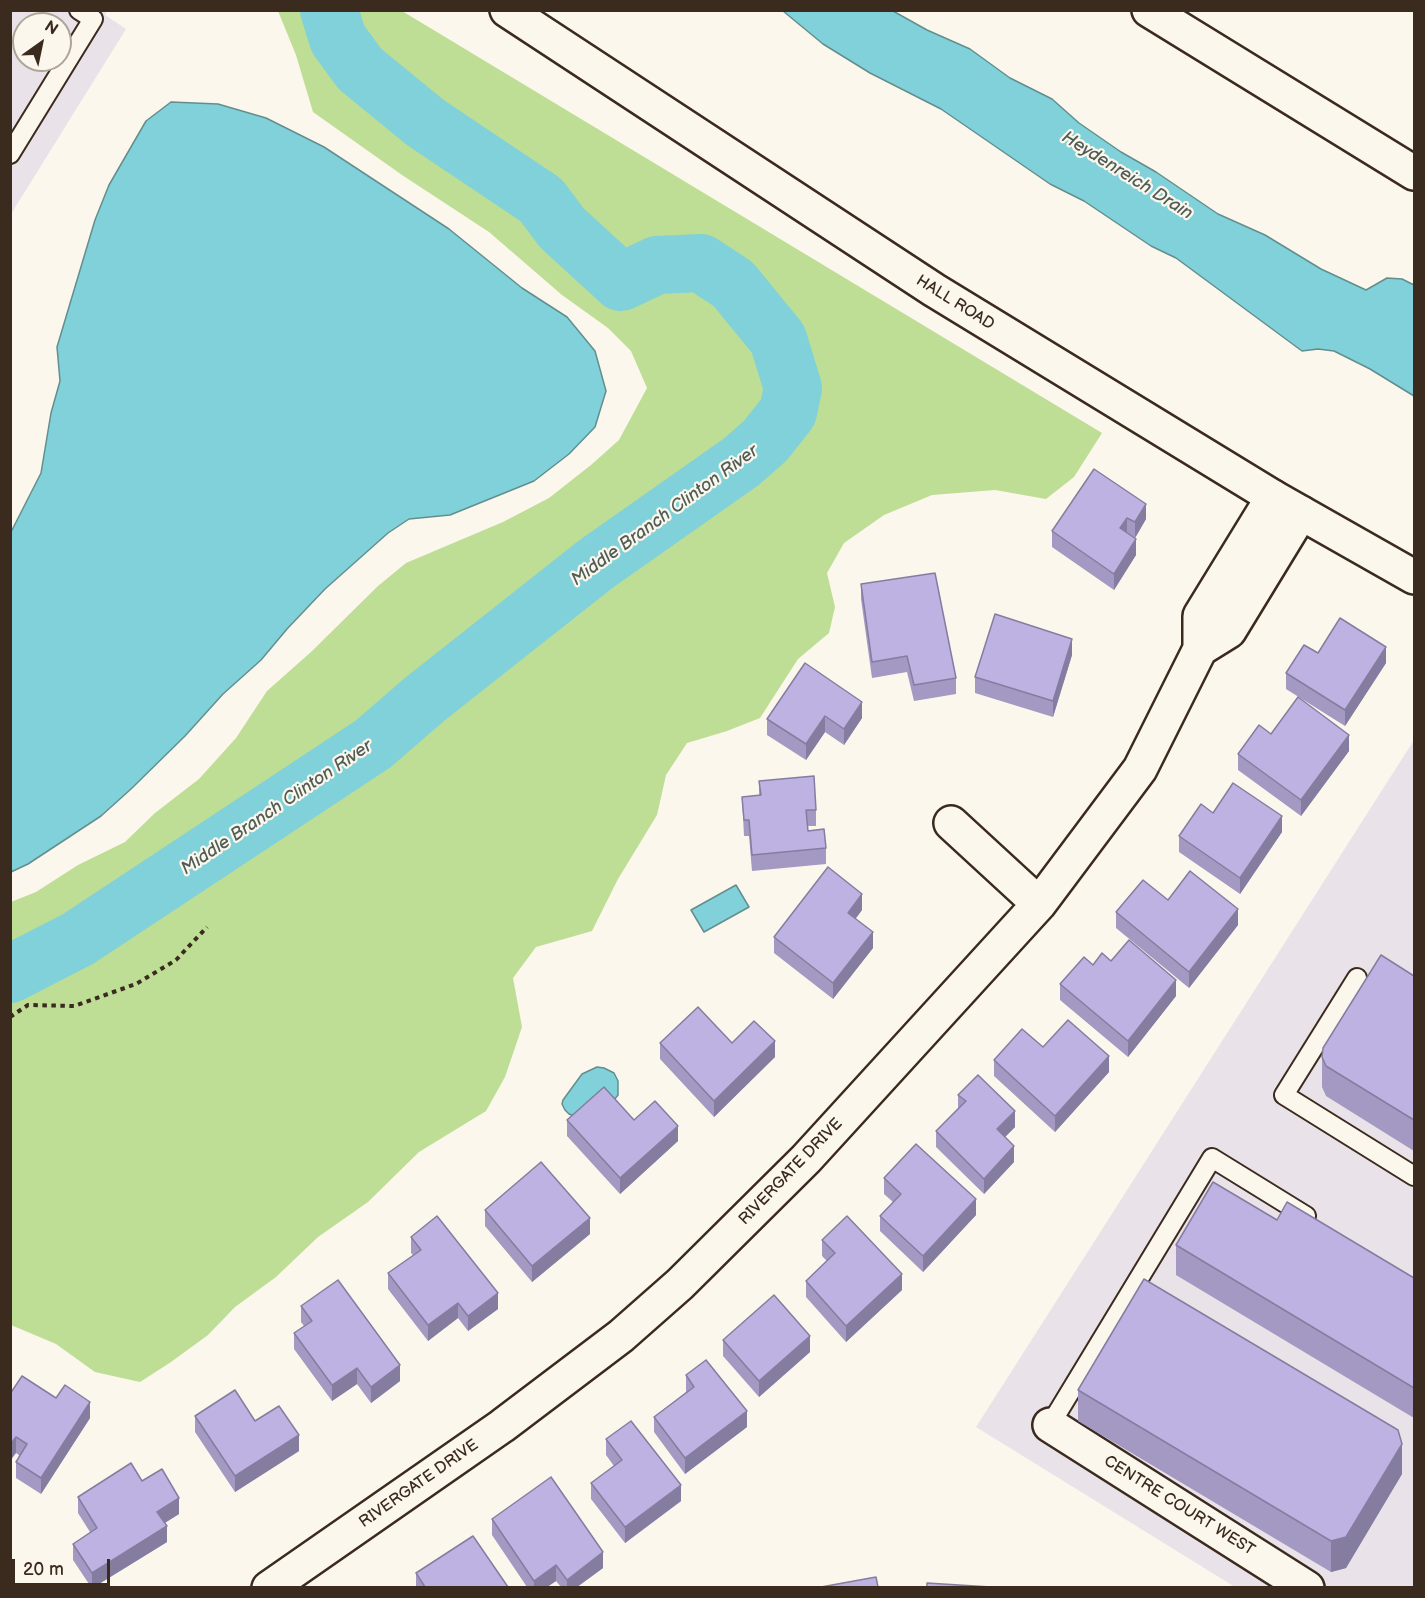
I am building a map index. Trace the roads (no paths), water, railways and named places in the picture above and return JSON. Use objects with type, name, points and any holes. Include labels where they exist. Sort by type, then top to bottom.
[{"type":"main road","name":"HALL ROAD","points":[[507,10],[934,290],[1273,497],[1414,577]]},
{"type":"main road","points":[[1149,10],[1414,172]]},
{"type":"main road","name":"RIVERGATE DRIVE","points":[[269,1587],[502,1426],[621,1336],[680,1284],[806,1159],[1039,904],[1140,769],[1200,649],[1200,616],[1273,497]]},
{"type":"main road","points":[[1200,649],[1229,631],[1300,513]]},
{"type":"main road","points":[[951,823],[1039,904]]},
{"type":"main road","name":"CENTRE COURT WEST","points":[[1050,1425],[1307,1587]]},
{"type":"lane","points":[[10,154],[93,19],[79,10]]},
{"type":"lane","points":[[1357,978],[1284,1095],[1414,1176]]},
{"type":"lane","points":[[1050,1425],[1212,1158],[1324,1227]]},
{"type":"water","name":"Heydenreich Drain","points":[[783,11],[893,11],[927,30],[970,49],[1010,78],[1052,99],[1079,123],[1218,214],[1265,235],[1321,269],[1366,290],[1387,278],[1402,279],[1414,285],[1414,396],[1370,369],[1334,351],[1318,349],[1302,351],[1176,258],[1151,246],[1084,201],[1050,184],[941,109],[870,73],[823,44]]},
{"type":"water","points":[[171,102],[218,104],[266,118],[324,147],[449,229],[522,288],[567,317],[595,351],[606,391],[595,427],[569,454],[534,481],[450,515],[409,519],[388,533],[325,589],[261,660],[223,694],[185,736],[101,816],[28,864],[11,872],[11,532],[41,473],[51,413],[60,381],[57,347],[95,220],[109,185],[146,121]]},
{"type":"water","points":[[736,885],[749,907],[704,932],[691,910]]},
{"type":"water","points":[[597,1067],[614,1073],[618,1081],[618,1095],[614,1100],[574,1116],[569,1114],[562,1104],[563,1100],[582,1074]]},
{"type":"waterway","name":"Middle Branch Clinton River","points":[[10,974],[78,939],[373,744],[425,699],[596,564],[741,462],[765,441],[788,412],[793,388],[778,339],[733,284],[701,263],[657,265],[621,282],[562,228],[541,200],[426,123],[360,69],[338,39],[329,10]]}]
